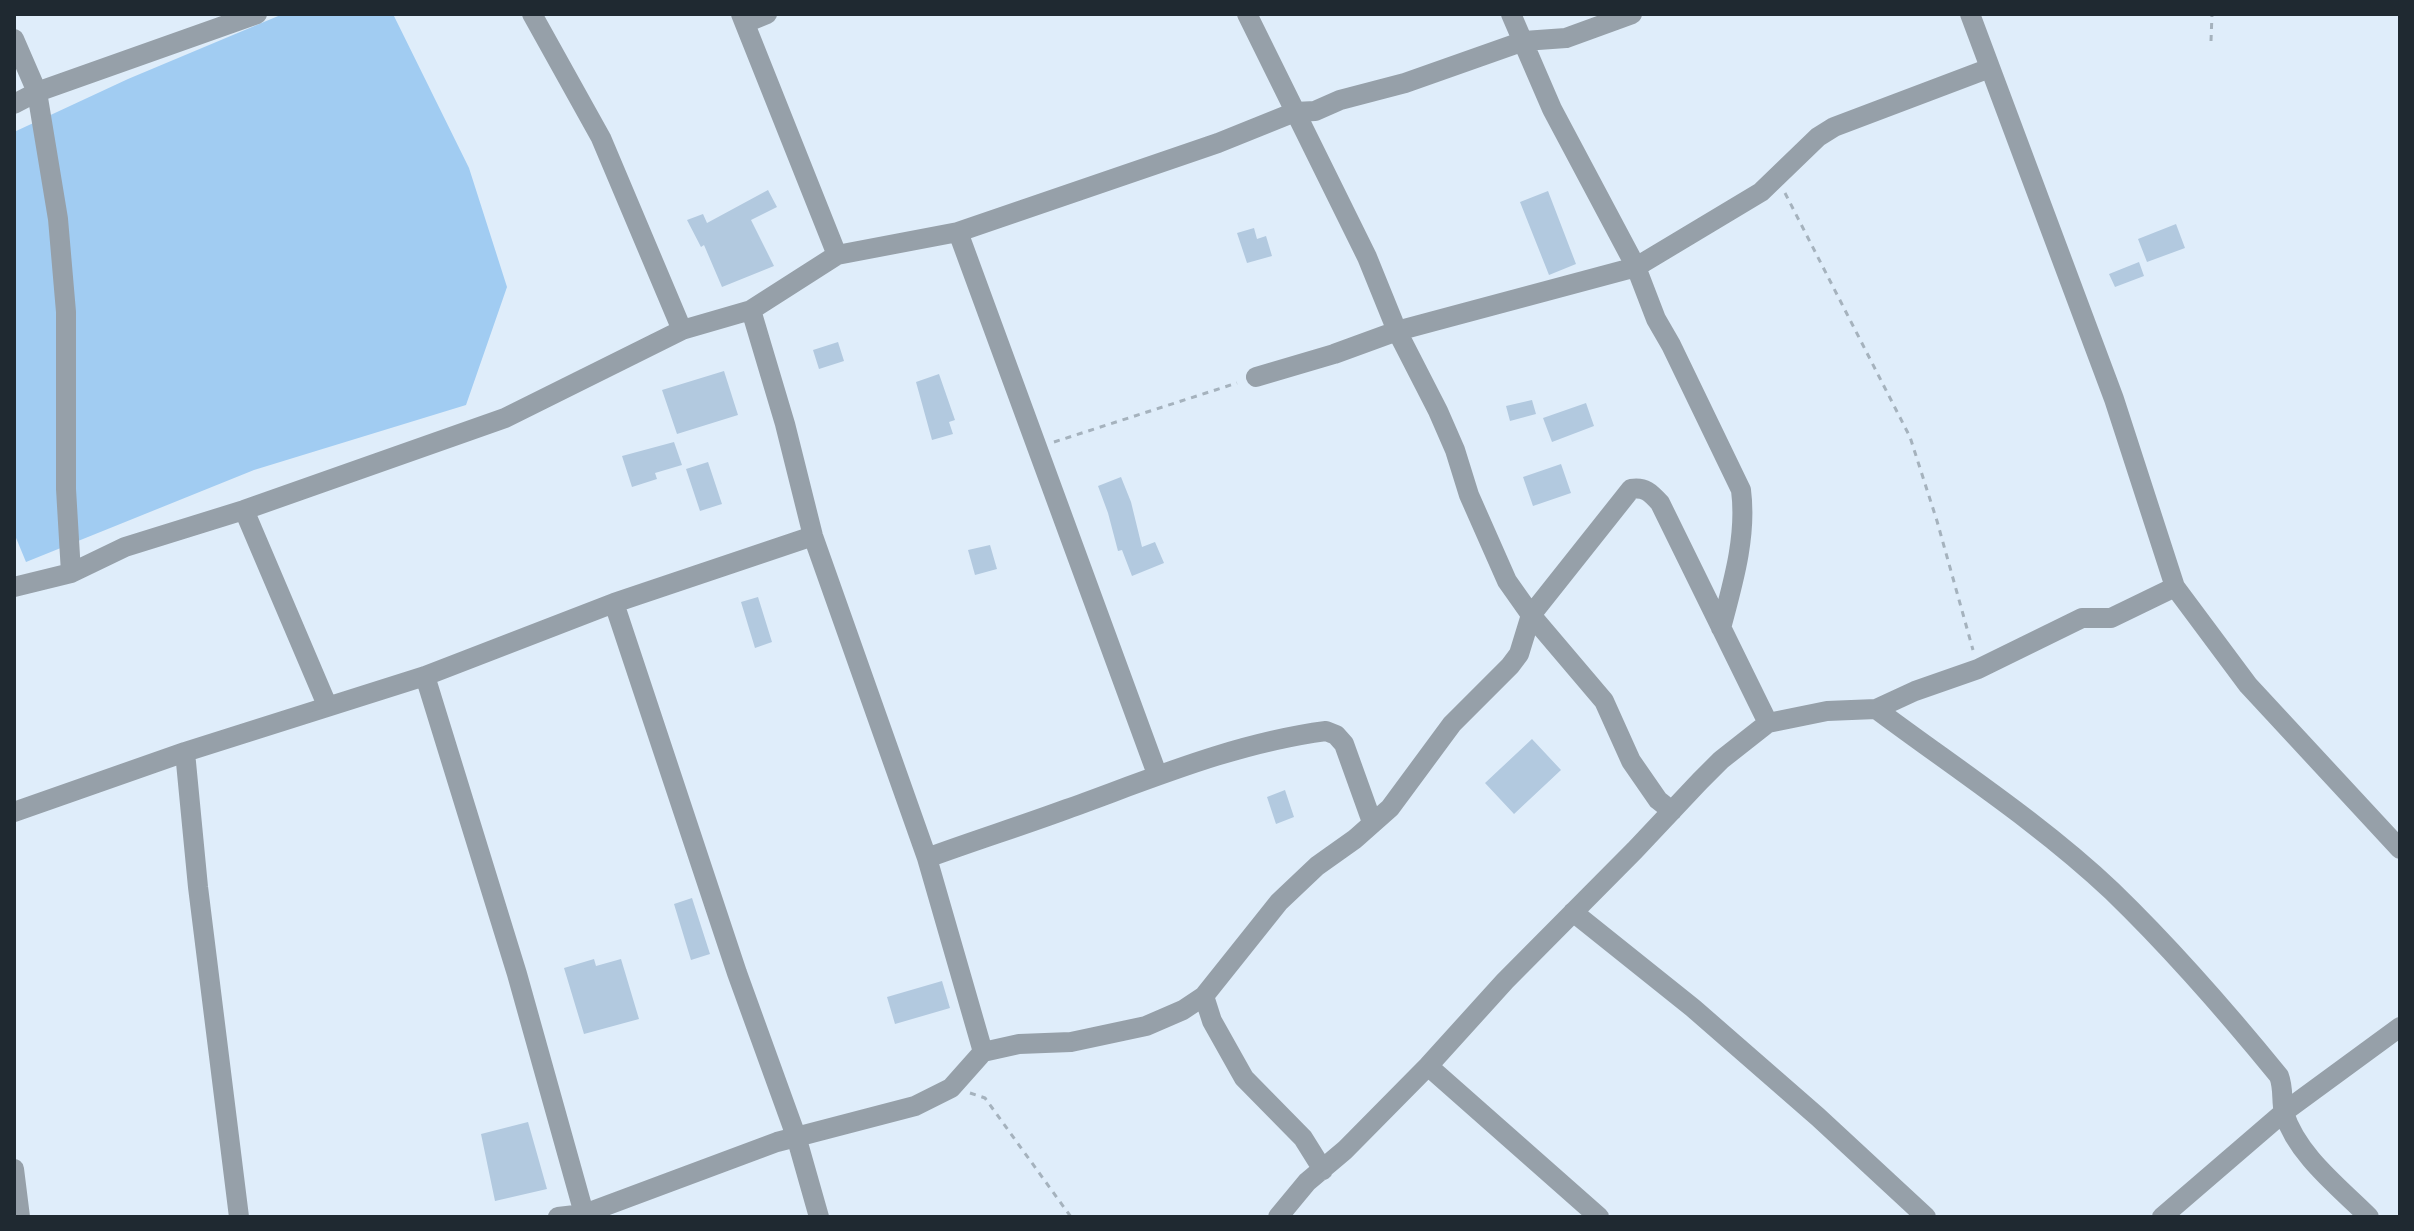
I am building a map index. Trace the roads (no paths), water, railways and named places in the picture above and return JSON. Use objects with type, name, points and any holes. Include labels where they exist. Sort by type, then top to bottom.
[{"type":"street","points":[[14,104],[37,92],[233,18],[257,14]]},
{"type":"street","points":[[532,14],[601,138],[682,330]]},
{"type":"street","points":[[767,14],[743,18],[837,255]]},
{"type":"street","points":[[1247,14],[1367,257],[1397,331],[1438,411],[1491,548],[1507,581],[1531,615],[1604,701],[1631,761],[1658,800],[1672,811]]},
{"type":"street","points":[[1511,14],[1552,109],[1636,267],[1656,319],[1741,490],[1743,507],[1737,569],[1721,628]]},
{"type":"street","points":[[14,587],[71,573],[125,547],[244,510],[505,418],[682,330],[751,310],[837,255],[958,232],[1229,140],[1295,112],[1315,111],[1340,100],[1405,83],[1524,41],[1566,38],[1632,14]]},
{"type":"street","points":[[1970,14],[2114,399],[2175,587],[2248,685],[2399,846]]},
{"type":"street","points":[[14,39],[37,92],[58,219],[66,312],[66,489],[71,573]]},
{"type":"street","points":[[1256,377],[1397,331],[1636,267],[1761,192],[1778,179],[1818,137],[1834,127],[1990,68]]},
{"type":"street","points":[[958,232],[1157,774]]},
{"type":"street","points":[[751,310],[785,424],[813,536],[927,858],[983,1052]]},
{"type":"street","points":[[558,1217],[584,1215],[796,1136],[915,1106],[951,1088],[983,1052],[1019,1044],[1071,1042],[1146,1026],[1183,1010],[1204,996],[1279,902],[1298,882],[1390,808],[1452,724],[1510,666],[1519,654],[1531,615],[1631,489],[1641,488],[1650,492],[1660,503],[1768,723]]},
{"type":"street","points":[[244,510],[327,705]]},
{"type":"street","points":[[14,812],[327,705],[425,676],[614,603],[813,536]]},
{"type":"street","points":[[1278,1217],[1307,1182],[1323,1170],[1428,1066],[1721,760],[1768,723],[1827,711],[1876,709],[1915,691],[1978,669],[2082,618],[2111,618],[2175,587]]},
{"type":"street","points":[[614,603],[737,973],[796,1136],[819,1217]]},
{"type":"street","points":[[425,676],[517,974],[584,1215]]},
{"type":"street","points":[[1876,709],[2009,806],[2110,890],[2206,987],[2279,1076],[2284,1090],[2284,1112],[2302,1147],[2369,1217]]},
{"type":"street","points":[[927,858],[1157,774],[1253,744],[1326,731],[1336,735],[1344,744],[1372,822]]},
{"type":"street","points":[[185,752],[200,902],[239,1217]]},
{"type":"street","points":[[1573,912],[1693,1008],[1926,1217]]},
{"type":"street","points":[[1204,996],[1212,1021],[1244,1078],[1303,1138],[1323,1170]]},
{"type":"street","points":[[2162,1217],[2284,1112],[2400,1027]]},
{"type":"street","points":[[1428,1066],[1599,1217]]},
{"type":"street","points":[[14,1169],[20,1217]]}]
